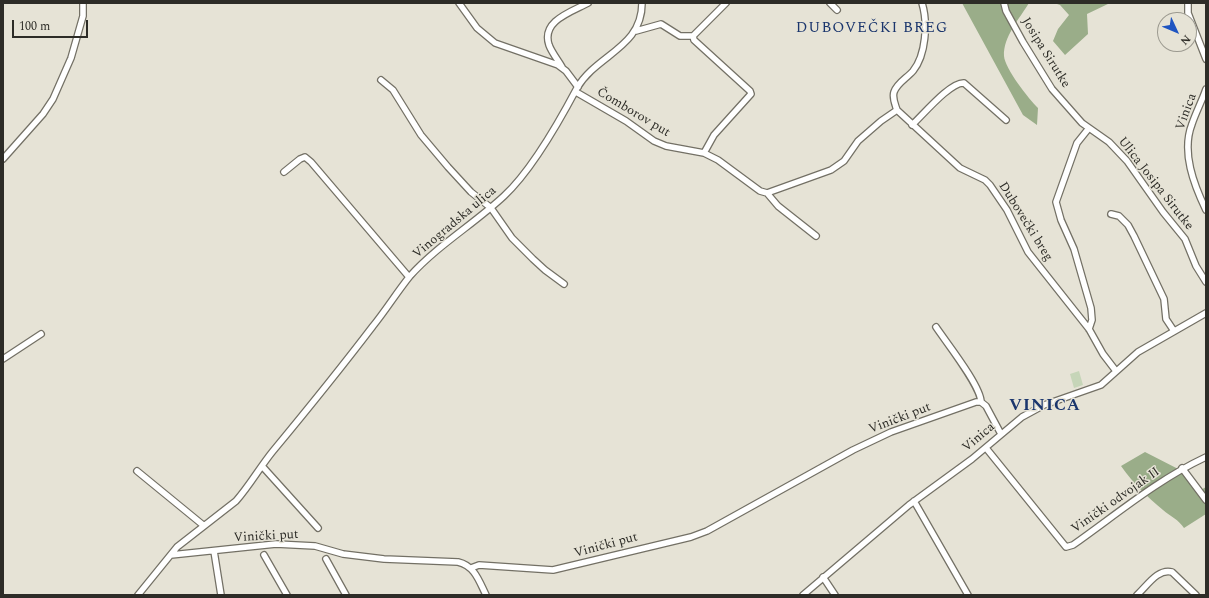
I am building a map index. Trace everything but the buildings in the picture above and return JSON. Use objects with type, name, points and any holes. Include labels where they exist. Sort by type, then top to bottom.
[{"type":"street","points":[[3,159],[43,114],[53,99],[71,58],[83,16],[83,3]]},
{"type":"street","points":[[459,3],[477,28],[495,43],[562,67]]},
{"type":"street","name":"Čomborov put","points":[[588,3],[560,17],[549,30],[548,38],[550,46],[577,89],[654,141],[666,146],[704,153],[724,164],[760,192],[767,193],[778,206],[816,236]]},
{"type":"street","points":[[642,3],[636,31],[661,24],[680,36],[692,36],[726,3]]},
{"type":"street","points":[[830,3],[837,10]]},
{"type":"street","points":[[767,193],[831,170],[844,161],[858,141],[881,120],[897,110],[894,91],[913,71],[921,56],[924,28],[924,9],[922,3]]},
{"type":"street","name":"Josipa Sirutke","points":[[1004,3],[1006,11],[1023,42],[1052,88],[1089,128]]},
{"type":"street","points":[[1188,3],[1188,13],[1206,60]]},
{"type":"street","name":"Vinogradska ulica","points":[[138,595],[186,538],[236,501],[409,278],[430,255],[491,208],[527,171],[577,89],[597,65],[629,39],[636,31]]},
{"type":"street","points":[[692,36],[694,40],[750,91],[751,94],[714,135],[704,153]]},
{"type":"street","points":[[381,80],[393,90],[421,135],[448,167],[471,192],[491,208],[512,238],[545,270],[564,284]]},
{"type":"street","points":[[912,125],[951,88],[959,83],[964,84],[1006,120]]},
{"type":"street","name":"Vinica","points":[[1206,89],[1191,125],[1188,150],[1190,170],[1195,186],[1206,210]]},
{"type":"street","name":"Dubovečki breg","points":[[897,110],[960,168],[985,180],[990,185],[1007,210],[1028,252],[1089,328],[1103,354],[1116,372]]},
{"type":"street","points":[[1089,128],[1077,144],[1056,202],[1061,220],[1074,249],[1091,308],[1092,320],[1089,328]]},
{"type":"street","name":"Ulica Josipa Sirutke","points":[[1089,128],[1109,142],[1127,161],[1163,212],[1185,239],[1196,266],[1206,282]]},
{"type":"street","points":[[284,172],[300,158],[305,157],[311,162],[409,278]]},
{"type":"street","points":[[1111,214],[1119,216],[1128,225],[1134,236],[1164,299],[1166,319],[1174,331]]},
{"type":"street","name":"Vinica","points":[[803,595],[914,501],[986,448],[1022,417],[1038,408],[1095,388],[1107,381],[1134,355],[1206,313]]},
{"type":"street","points":[[936,327],[966,371],[980,395],[981,402],[986,406],[1001,434]]},
{"type":"street","points":[[3,359],[40,334]]},
{"type":"street","name":"Vinički put","points":[[171,555],[276,544],[306,545],[363,557],[458,562],[471,568],[479,565],[553,570],[569,568],[691,537],[707,531],[853,450],[891,432],[976,402],[981,402]]},
{"type":"street","name":"Vinički odvojak II","points":[[986,448],[1066,547],[1073,545],[1141,495],[1182,468],[1206,457]]},
{"type":"street","points":[[262,466],[318,528]]},
{"type":"street","points":[[1182,468],[1206,500]]},
{"type":"street","points":[[138,471],[203,525]]},
{"type":"street","points":[[914,501],[968,595]]},
{"type":"street","points":[[214,551],[221,595]]},
{"type":"street","points":[[264,555],[287,595]]},
{"type":"street","points":[[326,559],[346,595]]},
{"type":"street","points":[[471,568],[486,595]]},
{"type":"street","points":[[1138,595],[1158,574],[1163,571],[1167,571],[1172,572],[1196,595]]},
{"type":"street","points":[[823,577],[836,595]]},
{"type":"green space","points":[[962,3],[1029,3],[1009,35],[1004,49],[1004,56],[1005,62],[1013,76],[1038,108],[1037,125],[1023,115]]},
{"type":"green space","points":[[1054,3],[1110,3],[1087,14],[1088,34],[1065,55],[1053,41],[1058,29],[1069,15],[1060,5]]},
{"type":"green space","points":[[1079,371],[1083,385],[1074,388],[1070,374]]},
{"type":"green space","points":[[1145,452],[1186,473],[1199,491],[1206,487],[1206,514],[1184,528],[1140,490],[1121,466]]},
{"type":"district","name":"DUBOVEČKI BREG","points":[[872,29]]},
{"type":"district","name":"VINICA","points":[[1045,407]]}]
